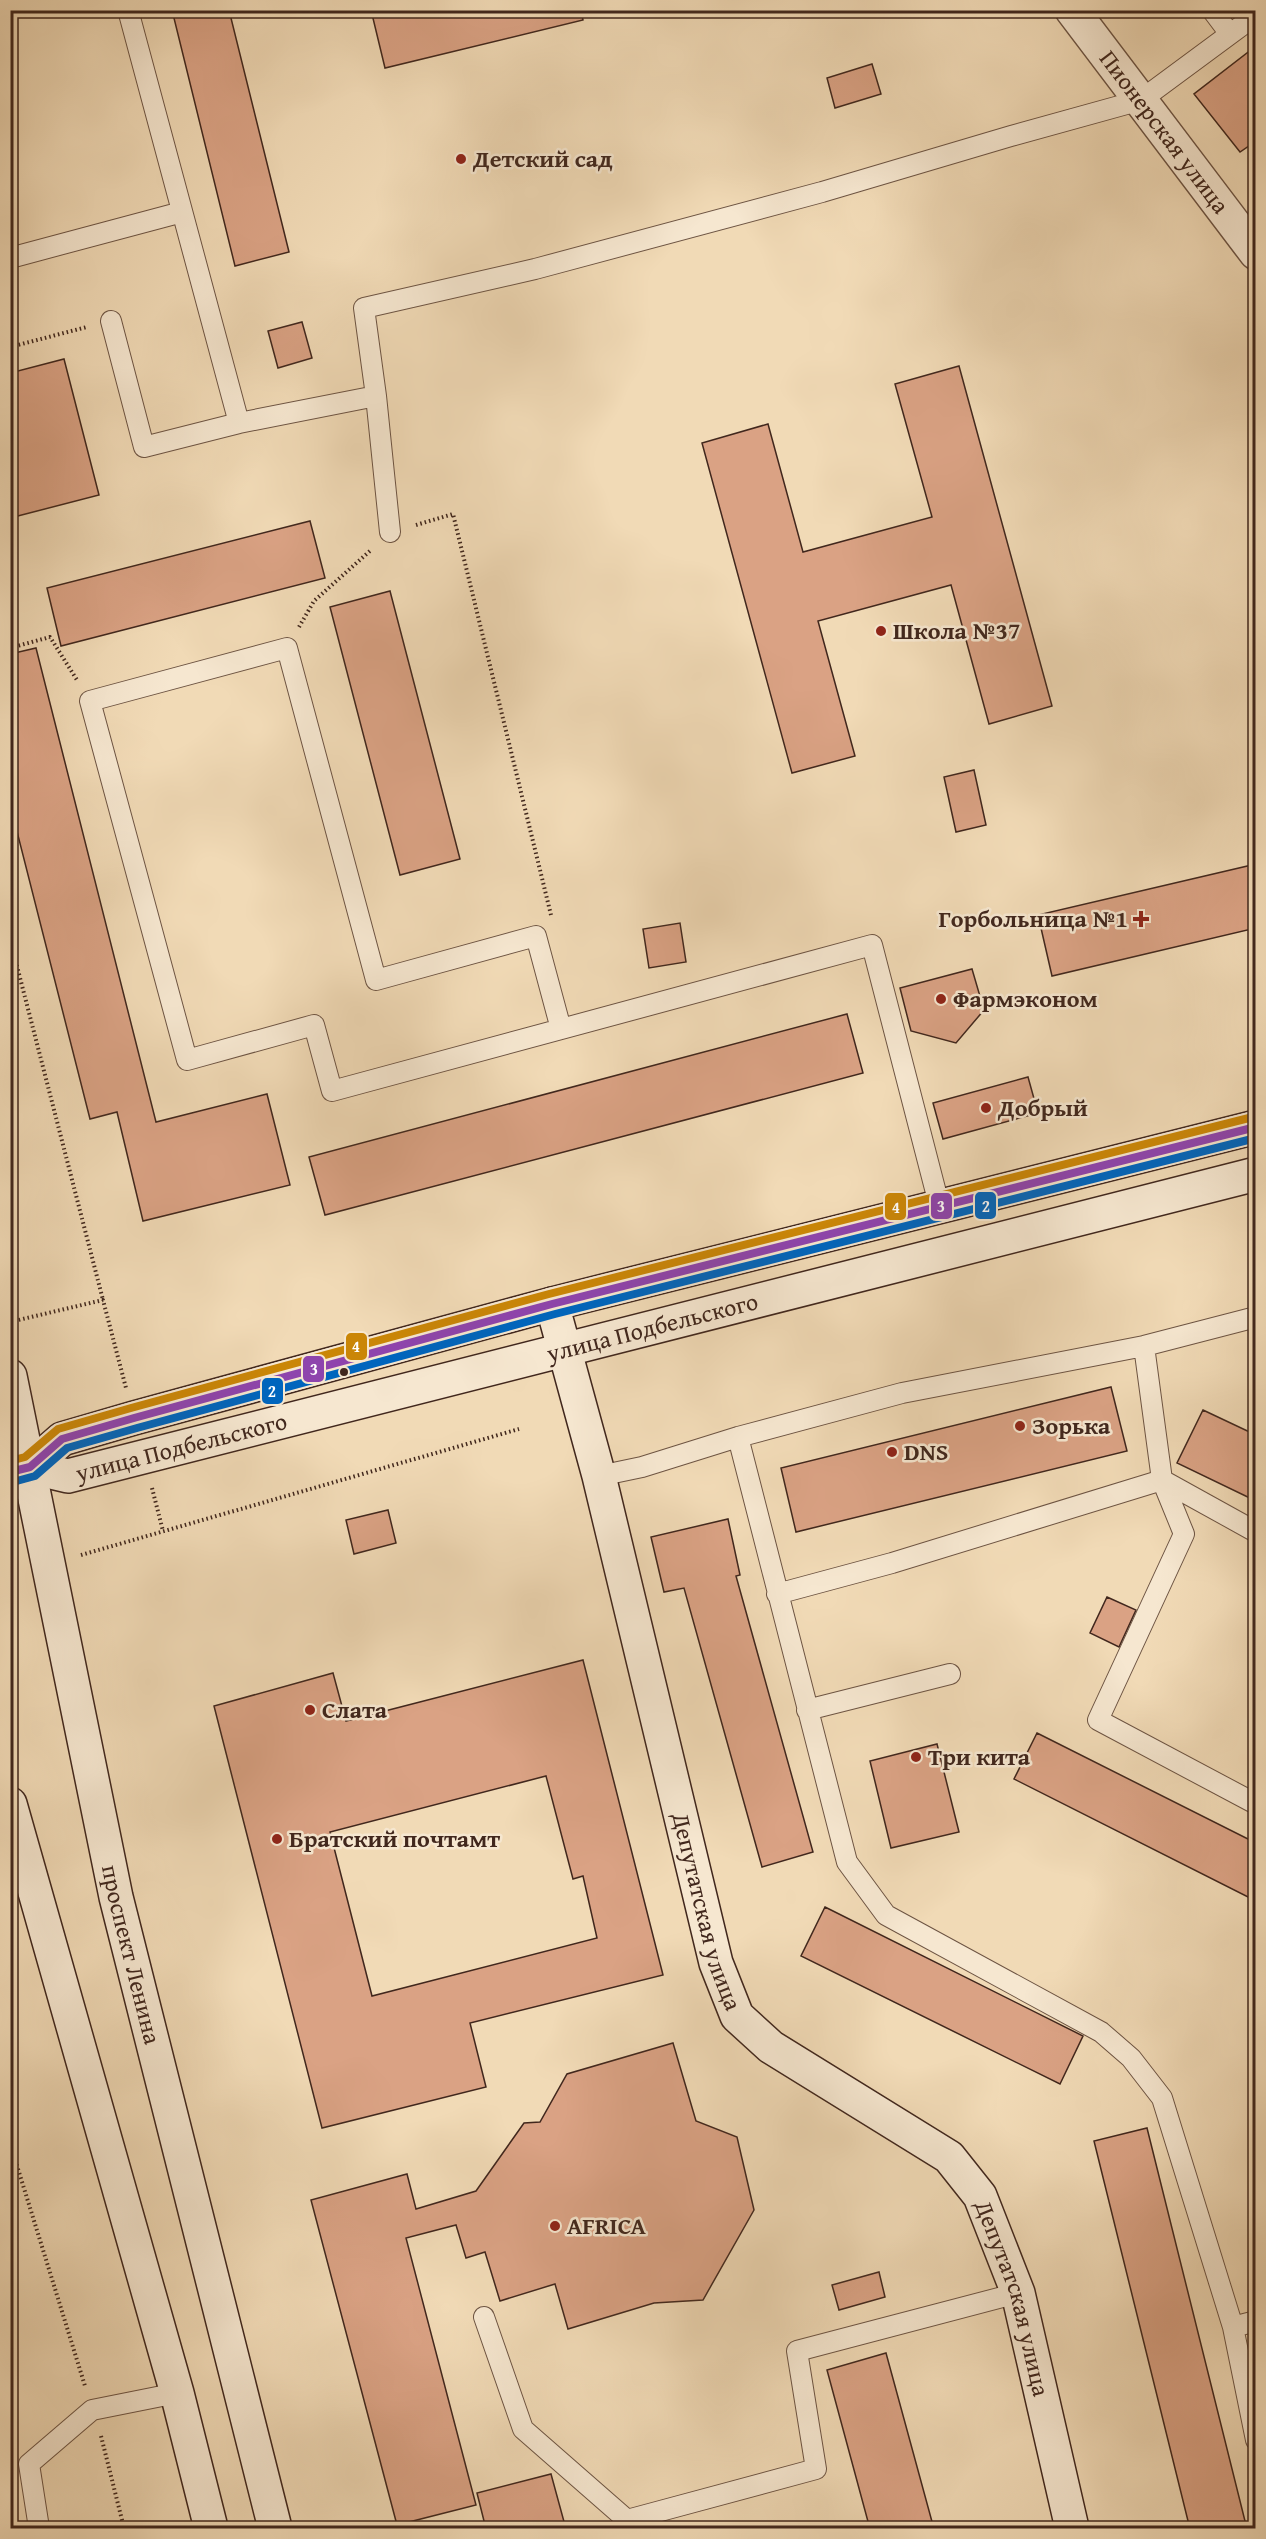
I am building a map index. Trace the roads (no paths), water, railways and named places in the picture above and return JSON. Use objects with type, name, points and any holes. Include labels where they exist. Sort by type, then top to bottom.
[{"type":"main road","name":"Пионерская улица","points":[[1072,10],[1256,253]]},
{"type":"main road","name":"улица Подбельского","points":[[20,1469],[62,1439],[134,1418],[552,1304],[1256,1127]]},
{"type":"main road","name":"улица Подбельского","points":[[20,1469],[68,1476],[1256,1174]]},
{"type":"main road","name":"Депутатская улица","points":[[552,1304],[599,1476],[716,1963],[737,2016],[771,2047],[949,2157],[980,2196],[1018,2293],[1072,2529]]},
{"type":"main road","name":"проспект Ленина","points":[[10,1376],[20,1469],[116,1897],[275,2529]]},
{"type":"main road","points":[[10,1804],[177,2393],[210,2529]]},
{"type":"lane","points":[[128,10],[239,423]]},
{"type":"lane","points":[[1212,10],[1230,34]]},
{"type":"lane","points":[[390,532],[364,308],[535,269],[822,192],[1141,100],[1256,15]]},
{"type":"lane","points":[[10,258],[182,212]]},
{"type":"lane","points":[[111,321],[144,447],[239,423],[376,396]]},
{"type":"lane","points":[[561,1029],[536,936],[376,980],[287,648],[90,701],[186,1060],[314,1025],[332,1091],[872,945],[940,1208]]},
{"type":"lane","points":[[599,1476],[642,1467],[738,1437],[902,1393],[1144,1346],[1256,1317]]},
{"type":"lane","points":[[1144,1346],[1162,1480],[1184,1533],[1098,1720],[1256,1804]]},
{"type":"lane","points":[[738,1437],[847,1862],[886,1915],[1101,2032],[1131,2058],[1162,2097],[1233,2327],[1256,2440]]},
{"type":"lane","points":[[777,1594],[892,1563],[1162,1480],[1256,1532]]},
{"type":"lane","points":[[807,1710],[950,1674]]},
{"type":"lane","points":[[484,2317],[523,2429],[627,2520],[816,2469],[797,2350],[1018,2293]]},
{"type":"lane","points":[[1233,2327],[1256,2321]]},
{"type":"lane","points":[[39,2529],[29,2464],[92,2410],[177,2393]]},
{"type":"place","name":"Детский сад","points":[[461,159]]},
{"type":"place","name":"Школа №37","points":[[881,631]]},
{"type":"place","name":"Горбольница №1","points":[[1141,919]]},
{"type":"place","name":"Фармэконом","points":[[941,999]]},
{"type":"place","name":"Добрый","points":[[986,1108]]},
{"type":"place","name":"Зорька","points":[[1020,1426]]},
{"type":"place","name":"DNS","points":[[892,1452]]},
{"type":"place","name":"Слата","points":[[310,1710]]},
{"type":"place","name":"Три кита","points":[[916,1757]]},
{"type":"place","name":"Братский почтамт","points":[[277,1839]]},
{"type":"place","name":"AFRICA","points":[[555,2226]]}]
